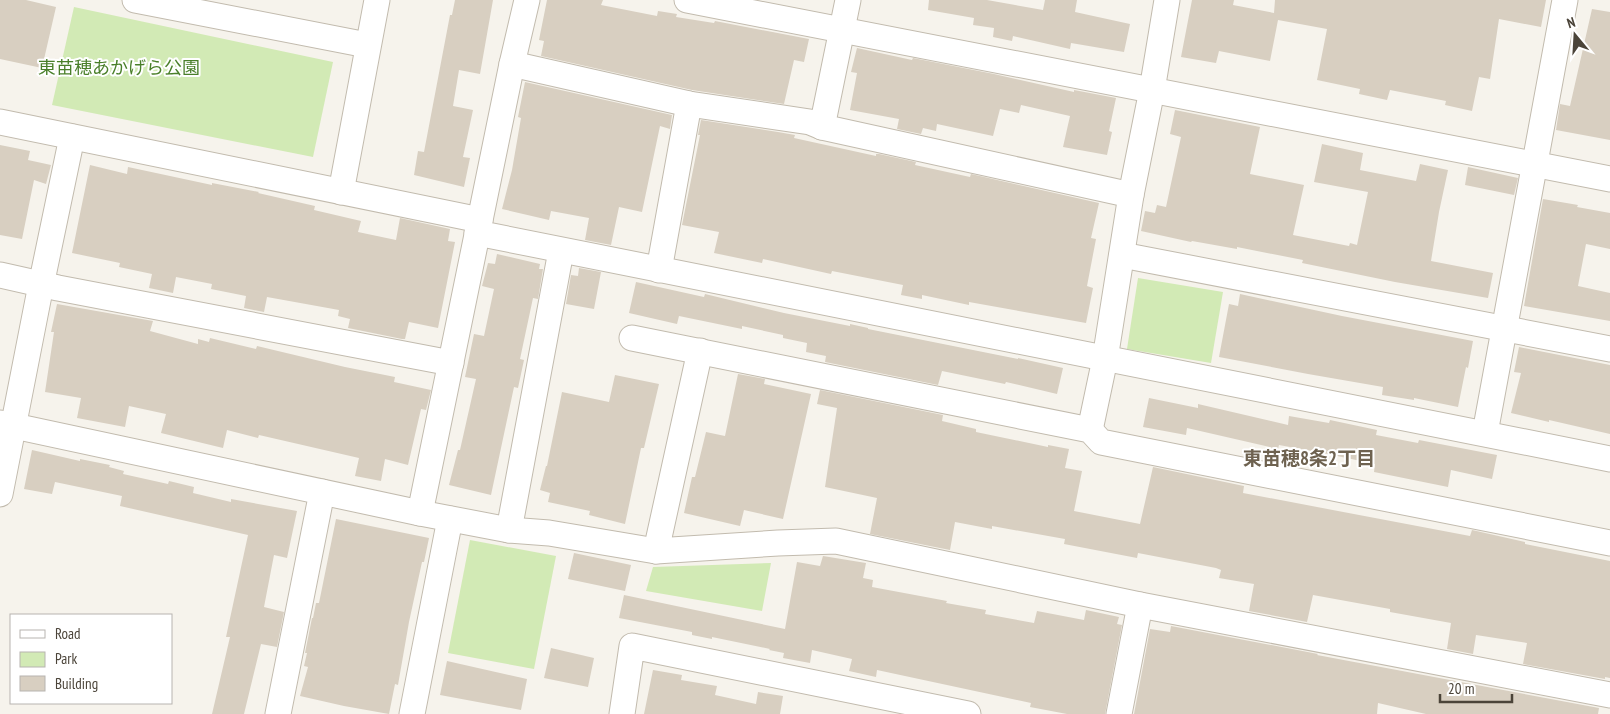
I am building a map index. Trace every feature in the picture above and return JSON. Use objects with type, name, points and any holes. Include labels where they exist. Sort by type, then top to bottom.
[{"type":"street","points":[[135,0],[368,45]]},
{"type":"street","points":[[341,192],[377,0]]},
{"type":"street","points":[[420,513],[478,227],[527,0]]},
{"type":"street","points":[[687,0],[1610,179]]},
{"type":"street","points":[[822,126],[848,0]]},
{"type":"street","points":[[1090,430],[1105,359],[1131,194],[1152,90],[1167,0]]},
{"type":"street","points":[[1485,433],[1565,0]]},
{"type":"street","points":[[512,64],[689,104],[810,122],[1131,194]]},
{"type":"street","points":[[659,270],[689,104]]},
{"type":"street","points":[[0,122],[341,192],[561,250],[1610,459]]},
{"type":"street","points":[[0,494],[7,424],[41,284],[72,137]]},
{"type":"street","points":[[509,530],[561,250]]},
{"type":"street","points":[[1122,255],[1610,349]]},
{"type":"street","points":[[0,275],[451,363]]},
{"type":"street","points":[[632,338],[1090,430],[1101,442],[1610,543]]},
{"type":"street","points":[[656,552],[700,351]]},
{"type":"street","points":[[7,424],[450,519],[509,530],[549,533],[656,552],[778,543],[836,541],[1140,605],[1610,695]]},
{"type":"street","points":[[278,714],[322,492]]},
{"type":"street","points":[[412,714],[450,519]]},
{"type":"street","points":[[1119,714],[1140,605]]},
{"type":"street","points":[[622,714],[632,646],[968,714]]},
{"type":"green space","name":"東苗穂あかげら公園","points":[[74,7],[333,62],[313,157],[52,105]]},
{"type":"green space","points":[[1138,278],[1223,292],[1211,363],[1127,349]]},
{"type":"green space","points":[[470,540],[556,556],[534,669],[448,653]]},
{"type":"green space","points":[[771,563],[762,611],[646,591],[653,567]]},
{"type":"building","points":[[0,0],[26,0],[56,7],[42,68],[0,59]]},
{"type":"building","points":[[455,0],[493,0],[480,74],[459,70],[453,106],[473,110],[463,157],[470,158],[464,187],[414,175],[418,151],[424,152],[450,15],[452,15]]},
{"type":"building","points":[[547,0],[603,0],[601,5],[657,16],[658,11],[677,14],[676,17],[714,23],[715,21],[809,39],[804,62],[794,60],[784,104],[692,90],[541,56],[544,41],[539,40]]},
{"type":"building","points":[[929,0],[987,0],[1043,10],[1045,0],[1077,0],[1075,12],[1130,24],[1124,52],[1071,43],[1070,49],[1013,36],[1012,41],[993,37],[994,28],[973,25],[974,18],[928,10]]},
{"type":"building","points":[[1192,0],[1234,0],[1233,5],[1274,13],[1275,0],[1546,0],[1541,27],[1499,19],[1490,79],[1479,77],[1472,111],[1445,105],[1446,101],[1390,90],[1387,100],[1359,94],[1360,89],[1317,80],[1327,29],[1278,20],[1270,61],[1219,51],[1216,63],[1181,57]]},
{"type":"building","points":[[1592,9],[1610,12],[1610,140],[1556,130],[1560,104],[1570,106]]},
{"type":"building","points":[[857,48],[912,60],[913,58],[994,74],[1074,92],[1074,90],[1116,98],[1109,131],[1112,132],[1107,155],[1063,147],[1070,116],[1021,105],[1019,113],[1000,109],[993,136],[937,124],[936,131],[923,128],[921,134],[897,129],[899,119],[850,110],[857,73],[851,72]]},
{"type":"building","points":[[525,82],[672,115],[670,129],[660,126],[642,212],[619,207],[611,245],[585,240],[589,218],[551,211],[549,220],[502,209],[512,170],[521,118],[518,117]]},
{"type":"building","points":[[1175,110],[1260,127],[1250,174],[1304,185],[1293,235],[1349,246],[1350,243],[1357,245],[1368,192],[1314,182],[1322,144],[1363,153],[1360,170],[1416,181],[1420,164],[1448,170],[1431,261],[1493,273],[1488,298],[1395,282],[1302,263],[1303,260],[1237,247],[1237,249],[1191,242],[1141,231],[1145,211],[1155,213],[1157,205],[1166,207],[1181,137],[1170,134]]},
{"type":"building","points":[[701,120],[795,135],[794,138],[876,156],[876,154],[879,154],[916,162],[915,165],[970,177],[971,174],[1099,203],[1091,238],[1096,239],[1087,286],[1093,288],[1086,323],[969,302],[969,305],[922,295],[922,299],[901,295],[903,285],[832,271],[831,274],[763,259],[762,263],[714,253],[719,232],[682,225],[700,135],[698,135]]},
{"type":"building","points":[[0,145],[30,151],[28,160],[51,165],[46,184],[34,180],[22,239],[0,235]]},
{"type":"building","points":[[90,165],[127,174],[128,167],[212,185],[212,183],[259,192],[315,206],[314,210],[361,221],[358,232],[396,240],[400,218],[450,229],[448,241],[455,242],[438,328],[409,322],[405,339],[402,339],[348,328],[350,319],[338,316],[339,310],[267,297],[264,312],[244,308],[246,296],[211,289],[212,284],[176,277],[173,293],[149,288],[152,274],[119,267],[120,263],[72,253]]},
{"type":"building","points":[[1468,167],[1518,178],[1514,195],[1465,185]]},
{"type":"building","points":[[1543,199],[1610,213],[1610,249],[1586,244],[1578,286],[1610,293],[1610,321],[1524,306]]},
{"type":"building","points":[[497,254],[540,264],[539,269],[543,269],[538,299],[533,298],[520,359],[524,360],[518,388],[514,387],[491,495],[449,485],[458,450],[460,450],[476,379],[465,377],[474,334],[484,336],[494,289],[482,286],[488,263],[495,264]]},
{"type":"building","points":[[579,268],[601,272],[594,309],[566,304],[571,275],[578,276]]},
{"type":"building","points":[[636,282],[704,297],[705,294],[784,313],[850,326],[850,324],[1063,368],[1057,394],[1006,382],[1005,384],[942,371],[938,385],[825,362],[826,356],[806,352],[807,343],[783,338],[783,335],[679,316],[677,324],[629,313]]},
{"type":"building","points":[[1240,294],[1473,341],[1458,407],[1414,398],[1414,400],[1382,395],[1383,387],[1219,357],[1229,304],[1238,306]]},
{"type":"building","points":[[57,304],[153,321],[150,331],[198,344],[198,339],[209,342],[210,338],[256,349],[257,346],[395,377],[394,382],[431,390],[426,410],[421,409],[408,465],[385,459],[381,481],[355,476],[359,458],[259,435],[258,438],[227,430],[223,448],[161,433],[166,414],[129,406],[125,427],[77,418],[81,398],[45,392],[54,332],[51,332]]},
{"type":"building","points":[[1519,347],[1610,365],[1610,434],[1511,413],[1521,373],[1514,372]]},
{"type":"building","points":[[738,374],[765,379],[764,384],[811,394],[783,519],[744,510],[740,526],[684,513],[692,477],[695,477],[706,432],[725,436]]},
{"type":"building","points":[[615,375],[659,384],[644,448],[641,448],[625,524],[589,515],[590,511],[548,502],[550,493],[540,490],[547,466],[562,392],[609,402]]},
{"type":"building","points":[[820,390],[943,415],[942,421],[976,429],[976,432],[1048,447],[1048,445],[1069,449],[1065,468],[1082,471],[1074,511],[1140,524],[1153,467],[1244,486],[1243,493],[1470,536],[1472,530],[1525,542],[1525,544],[1610,561],[1610,678],[1605,677],[1605,679],[1523,664],[1527,643],[1476,635],[1473,654],[1447,649],[1451,623],[1390,612],[1390,609],[1313,595],[1307,622],[1249,611],[1254,584],[1219,578],[1221,570],[1216,568],[1138,553],[1137,558],[1064,544],[1065,539],[992,526],[992,529],[955,522],[950,550],[870,534],[877,498],[825,487],[837,408],[817,404]]},
{"type":"building","points":[[1149,398],[1198,408],[1198,404],[1288,425],[1289,416],[1329,423],[1330,420],[1377,430],[1376,435],[1418,443],[1419,440],[1497,455],[1492,479],[1451,470],[1448,487],[1374,472],[1375,464],[1323,453],[1279,445],[1278,449],[1187,428],[1186,435],[1143,427]]},
{"type":"building","points":[[32,450],[80,461],[80,459],[110,465],[109,467],[124,471],[123,474],[168,484],[169,481],[194,487],[193,493],[231,502],[231,499],[297,511],[287,558],[274,555],[264,607],[284,612],[277,647],[261,644],[244,714],[212,714],[230,637],[226,637],[248,535],[120,506],[122,496],[55,482],[52,494],[24,489]]},
{"type":"building","points":[[336,519],[429,538],[409,622],[398,685],[395,684],[389,714],[300,696],[308,667],[304,666],[307,653],[305,653],[312,618],[316,603],[319,603]]},
{"type":"building","points":[[574,553],[631,565],[625,591],[568,579]]},
{"type":"building","points":[[823,556],[866,563],[863,578],[873,580],[872,587],[986,610],[985,614],[1034,623],[1037,611],[1084,620],[1086,610],[1119,617],[1117,624],[1122,625],[1105,714],[1067,714],[1030,707],[1031,703],[877,670],[876,677],[849,671],[852,659],[812,650],[810,663],[783,658],[784,653],[770,649],[712,637],[712,639],[692,635],[692,632],[619,618],[624,595],[785,629],[797,562],[820,566]]},
{"type":"building","points":[[1171,626],[1599,708],[1598,714],[1426,714],[1378,703],[1377,714],[1134,714],[1150,629],[1170,632]]},
{"type":"building","points":[[551,648],[594,658],[588,687],[544,678]]},
{"type":"building","points":[[447,661],[527,679],[521,710],[440,695]]},
{"type":"building","points":[[653,670],[682,675],[681,680],[717,686],[715,695],[756,704],[758,692],[783,696],[780,714],[644,714]]},
{"type":"district","name":"東苗穂8条2丁目","points":[[1309,458]]}]
